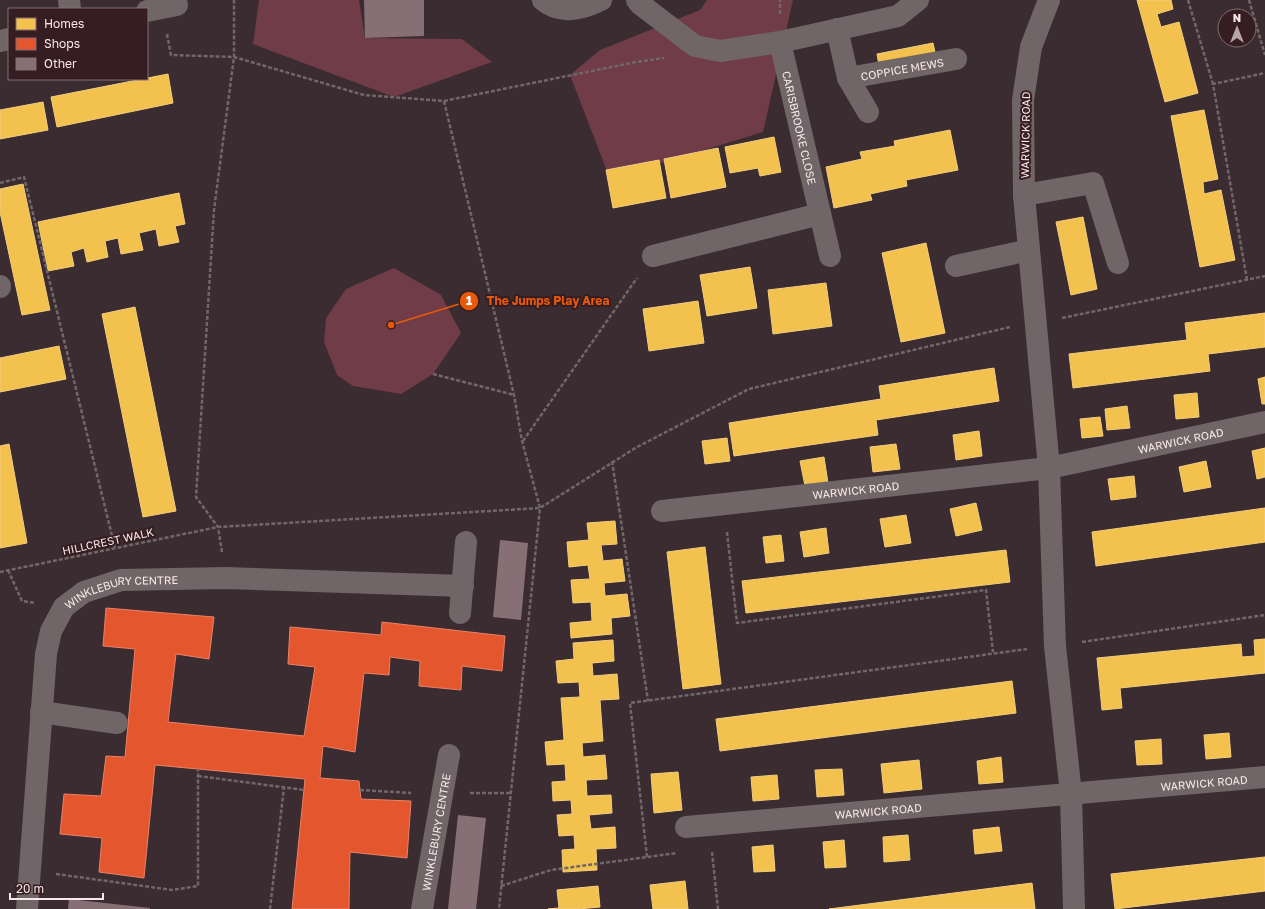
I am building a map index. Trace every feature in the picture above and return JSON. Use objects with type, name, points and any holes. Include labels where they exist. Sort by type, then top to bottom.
[{"type":"street","points":[[543,0],[566,10],[588,6],[601,0]]},
{"type":"street","points":[[637,0],[695,46],[720,51],[780,42],[898,16],[918,0]]},
{"type":"street","name":"WARWICK ROAD","points":[[1049,0],[1031,48],[1023,100],[1024,195],[1050,468],[1055,646],[1071,794],[1074,909]]},
{"type":"street","name":"COPPICE MEWS","points":[[837,29],[848,78],[868,112]]},
{"type":"street","name":"CARISBROOKE CLOSE","points":[[780,42],[830,256]]},
{"type":"street","name":"COPPICE MEWS","points":[[848,78],[956,59]]},
{"type":"street","points":[[1024,195],[1093,183],[1118,263]]},
{"type":"street","points":[[653,256],[820,214]]},
{"type":"street","points":[[956,266],[1029,250]]},
{"type":"street","name":"WARWICK ROAD","points":[[662,511],[1050,468],[1265,422]]},
{"type":"street","points":[[460,613],[466,542]]},
{"type":"street","name":"WINKLEBURY CENTRE","points":[[27,909],[46,654],[51,631],[64,607],[84,592],[121,580],[226,578],[463,586]]},
{"type":"street","points":[[41,712],[117,723]]},
{"type":"street","name":"WINKLEBURY CENTRE","points":[[422,909],[449,755]]},
{"type":"street","name":"WARWICK ROAD","points":[[686,827],[1265,777]]},
{"type":"path","points":[[226,578],[218,527],[196,497],[214,210],[234,57],[234,0]]},
{"type":"path","points":[[1188,0],[1213,84],[1247,280]]},
{"type":"path","points":[[1249,0],[1265,55]]},
{"type":"path","points":[[162,8],[171,55],[234,57],[364,95],[444,101],[636,62],[666,58]]},
{"type":"path","points":[[1213,84],[1265,73]]},
{"type":"path","points":[[444,101],[514,395],[522,441],[540,508],[499,909]]},
{"type":"path","points":[[0,182],[24,177],[115,548]]},
{"type":"path","points":[[522,441],[653,256]]},
{"type":"path","points":[[1060,318],[1265,276]]},
{"type":"path","points":[[540,508],[612,462],[749,389],[1010,327]]},
{"type":"path","points":[[433,374],[514,395]]},
{"type":"path","points":[[612,462],[648,701]]},
{"type":"path","name":"HILLCREST WALK","points":[[0,572],[218,527],[540,508]]},
{"type":"path","points":[[727,529],[737,623],[986,590],[993,653]]},
{"type":"path","points":[[8,570],[22,601],[64,607]]},
{"type":"path","points":[[647,857],[630,703],[993,653],[1055,646],[1265,615]]},
{"type":"path","points":[[30,871],[172,890],[198,886],[198,769]]},
{"type":"path","points":[[198,776],[304,790]]},
{"type":"path","points":[[270,909],[284,787]]},
{"type":"path","points":[[360,790],[411,792]]},
{"type":"path","points":[[468,793],[511,792]]},
{"type":"path","points":[[712,848],[718,909]]},
{"type":"path","points":[[501,886],[551,870],[683,852]]},
{"type":"shaded area","points":[[259,0],[359,0],[365,38],[462,39],[492,62],[394,97],[253,44]]},
{"type":"shaded area","points":[[707,0],[793,0],[763,132],[610,179],[570,75],[600,50],[700,10]]},
{"type":"shaded area","points":[[394,268],[441,295],[461,333],[433,374],[401,394],[353,386],[337,375],[324,342],[326,318],[346,289]]},
{"type":"building: Homes","points":[[1137,0],[1171,0],[1173,9],[1157,14],[1161,27],[1179,22],[1198,93],[1165,102]]},
{"type":"building: Homes","points":[[933,43],[938,66],[881,77],[877,54]]},
{"type":"building: Homes","points":[[168,74],[173,103],[57,127],[51,97],[137,80],[148,80],[148,78]]},
{"type":"building: Homes","points":[[43,102],[48,130],[0,139],[0,110]]},
{"type":"building: Homes","points":[[1204,110],[1218,179],[1203,182],[1204,194],[1221,190],[1235,260],[1200,267],[1171,116]]},
{"type":"building: Homes","points":[[950,130],[958,170],[906,180],[907,186],[870,194],[872,200],[834,208],[826,167],[862,159],[860,152],[895,146],[894,141]]},
{"type":"building: Homes","points":[[774,137],[781,172],[760,176],[758,168],[730,173],[725,147]]},
{"type":"building: Homes","points":[[718,148],[726,187],[671,198],[664,159]]},
{"type":"building: Homes","points":[[659,160],[666,198],[613,208],[606,170]]},
{"type":"building: Homes","points":[[23,184],[50,310],[22,315],[0,212],[0,189]]},
{"type":"building: Homes","points":[[179,193],[185,224],[175,226],[179,242],[159,246],[156,229],[139,233],[143,250],[121,254],[118,238],[105,241],[108,257],[87,262],[84,248],[71,252],[74,266],[48,271],[38,222]]},
{"type":"building: Homes","points":[[1083,217],[1097,289],[1071,295],[1056,222]]},
{"type":"building: Homes","points":[[926,243],[945,333],[901,342],[882,253]]},
{"type":"building: Homes","points":[[750,267],[757,308],[707,316],[700,275]]},
{"type":"building: Homes","points":[[826,283],[832,326],[773,334],[768,290]]},
{"type":"building: Homes","points":[[698,301],[704,343],[649,351],[643,309]]},
{"type":"building: Homes","points":[[135,307],[176,511],[143,517],[102,314]]},
{"type":"building: Homes","points":[[1265,313],[1265,347],[1208,354],[1210,371],[1073,388],[1069,354],[1187,340],[1185,323]]},
{"type":"building: Homes","points":[[59,346],[66,379],[0,392],[0,358]]},
{"type":"building: Homes","points":[[994,368],[999,401],[876,420],[878,435],[734,456],[729,423],[881,399],[879,386]]},
{"type":"building: Homes","points":[[1265,377],[1265,404],[1262,404],[1258,379]]},
{"type":"building: Homes","points":[[1197,393],[1199,417],[1176,419],[1174,395]]},
{"type":"building: Homes","points":[[1127,406],[1130,428],[1107,430],[1105,409]]},
{"type":"building: Homes","points":[[1100,417],[1103,436],[1082,438],[1080,419]]},
{"type":"building: Homes","points":[[979,431],[982,456],[956,460],[953,435]]},
{"type":"building: Homes","points":[[727,438],[730,461],[705,464],[702,441]]},
{"type":"building: Homes","points":[[9,444],[27,543],[0,548],[0,446]]},
{"type":"building: Homes","points":[[896,444],[900,469],[873,472],[870,447]]},
{"type":"building: Homes","points":[[1265,448],[1265,477],[1257,479],[1252,451]]},
{"type":"building: Homes","points":[[824,457],[828,483],[805,486],[800,461]]},
{"type":"building: Homes","points":[[1206,461],[1211,487],[1184,492],[1179,467]]},
{"type":"building: Homes","points":[[1134,476],[1136,497],[1111,500],[1108,479]]},
{"type":"building: Homes","points":[[976,503],[982,530],[956,536],[950,509]]},
{"type":"building: Homes","points":[[1265,508],[1265,542],[1096,566],[1092,532]]},
{"type":"building: Homes","points":[[906,515],[911,543],[885,547],[880,519]]},
{"type":"building: Homes","points":[[615,521],[617,544],[601,545],[603,561],[622,559],[625,581],[604,583],[605,596],[627,594],[630,616],[611,618],[612,634],[571,638],[570,623],[592,621],[591,602],[573,603],[571,580],[590,579],[588,565],[569,567],[567,542],[589,540],[587,523]]},
{"type":"building: Homes","points":[[826,528],[829,553],[804,557],[800,532]]},
{"type":"building: Homes","points":[[781,535],[784,561],[766,563],[763,537]]},
{"type":"building: Homes","points":[[705,547],[721,684],[683,689],[667,552]]},
{"type":"building: Homes","points":[[1006,550],[1010,582],[746,613],[742,581]]},
{"type":"building: Homes","points":[[1265,639],[1265,673],[1120,688],[1122,708],[1102,710],[1097,658],[1241,644],[1242,657],[1255,656],[1254,640]]},
{"type":"building: Homes","points":[[613,640],[614,661],[592,663],[593,676],[617,674],[619,699],[600,700],[603,741],[582,743],[583,757],[605,755],[607,779],[586,780],[587,796],[611,795],[612,813],[589,815],[591,829],[615,827],[616,848],[596,849],[597,870],[563,872],[562,850],[575,849],[574,835],[559,836],[557,815],[572,814],[571,800],[553,801],[552,782],[566,781],[565,764],[547,765],[545,742],[564,740],[561,698],[580,697],[579,682],[558,683],[556,661],[574,659],[573,643]]},
{"type":"building: Homes","points":[[1012,681],[1016,713],[720,751],[716,719]]},
{"type":"building: Homes","points":[[1229,733],[1231,757],[1206,759],[1204,735]]},
{"type":"building: Homes","points":[[1161,739],[1162,764],[1137,765],[1135,741]]},
{"type":"building: Homes","points":[[1001,757],[1003,782],[979,784],[977,761]]},
{"type":"building: Homes","points":[[919,760],[922,789],[884,793],[881,764]]},
{"type":"building: Homes","points":[[842,769],[844,795],[817,797],[815,770]]},
{"type":"building: Homes","points":[[678,772],[682,810],[654,813],[651,774]]},
{"type":"building: Homes","points":[[777,775],[779,799],[753,801],[751,777]]},
{"type":"building: Homes","points":[[999,827],[1002,851],[975,854],[973,830]]},
{"type":"building: Homes","points":[[908,835],[910,860],[884,862],[883,837]]},
{"type":"building: Homes","points":[[844,840],[846,867],[825,868],[823,842]]},
{"type":"building: Homes","points":[[773,845],[775,871],[754,872],[752,847]]},
{"type":"building: Homes","points":[[1265,857],[1265,891],[1115,909],[1111,874]]},
{"type":"building: Homes","points":[[685,881],[688,909],[653,909],[650,885]]},
{"type":"building: Homes","points":[[1032,883],[1035,909],[829,909]]},
{"type":"building: Homes","points":[[598,886],[600,907],[548,909],[559,908],[557,890]]},
{"type":"building: Shops","points":[[106,608],[214,617],[209,659],[176,654],[168,722],[304,736],[315,667],[288,664],[290,627],[381,635],[382,622],[505,636],[502,671],[462,666],[461,690],[419,686],[420,661],[390,657],[389,675],[364,673],[355,752],[323,746],[320,778],[359,781],[361,799],[411,801],[407,858],[350,852],[349,909],[292,909],[305,779],[155,765],[144,878],[99,872],[102,838],[60,834],[64,794],[101,796],[106,756],[125,757],[135,649],[103,646]]},
{"type":"building: Other","points":[[364,0],[424,0],[424,36],[365,38]]},
{"type":"building: Other","points":[[500,540],[528,543],[521,620],[493,617]]},
{"type":"building: Other","points":[[458,815],[486,818],[476,909],[448,909]]},
{"type":"building: Other","points":[[69,899],[150,908],[150,909],[68,909]]},
{"type":"place","name":"The Jumps Play Area","points":[[391,325]]}]
